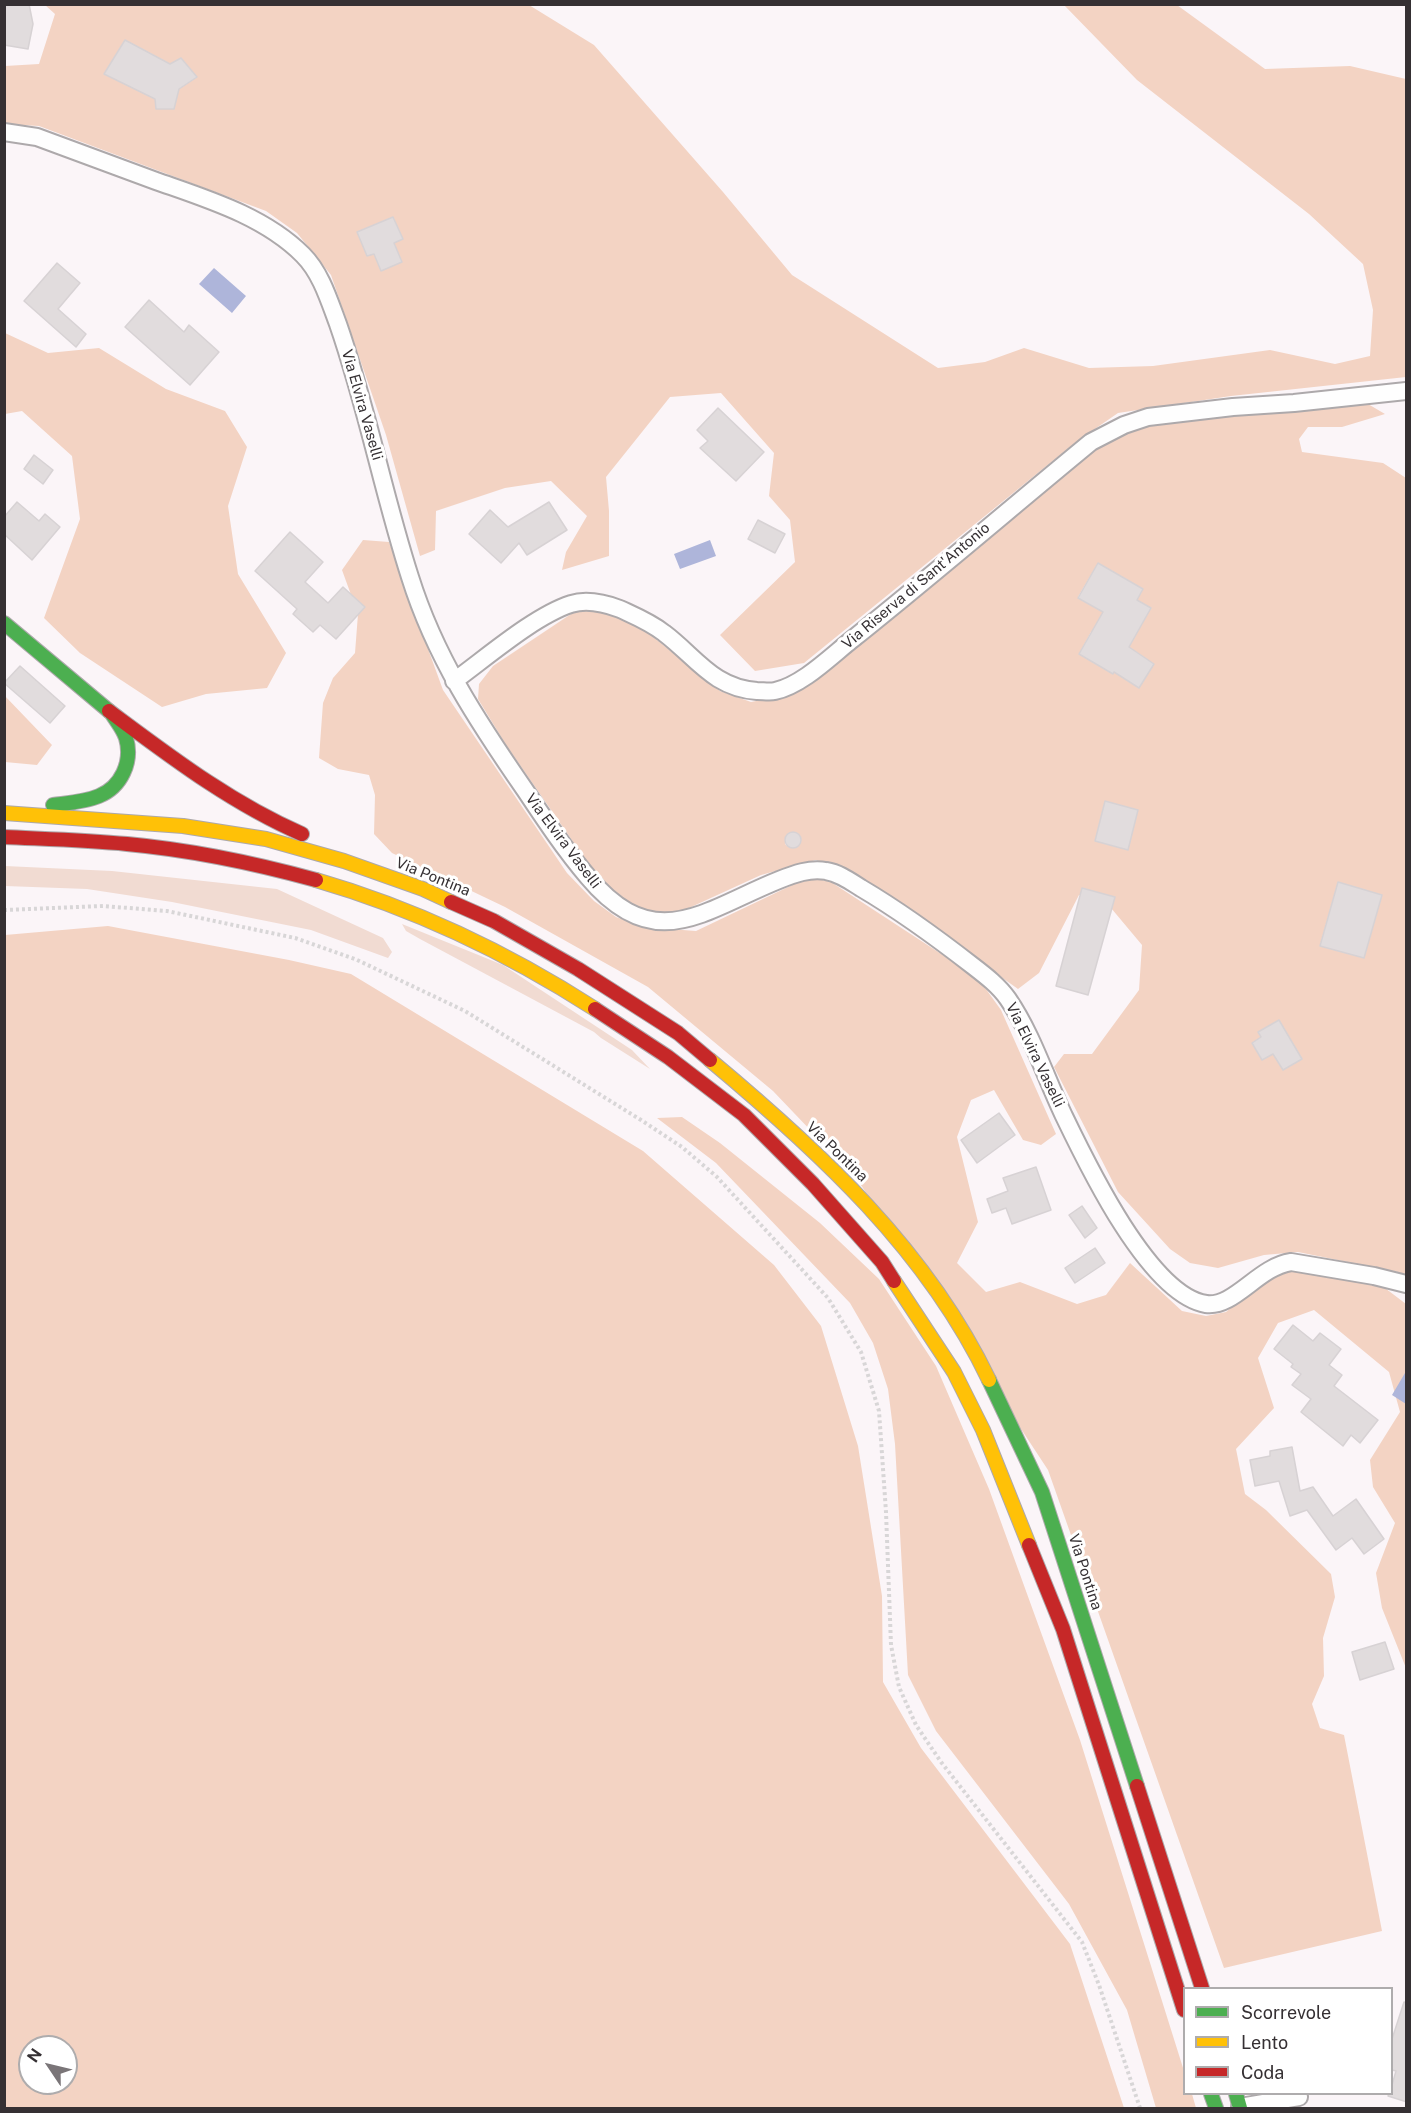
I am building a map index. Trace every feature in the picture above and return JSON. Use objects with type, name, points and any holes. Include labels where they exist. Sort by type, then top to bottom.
[{"type":"main road","points":[[4,623],[109,711],[205,780],[258,813],[300,833],[355,853],[423,889]]},
{"type":"main road","points":[[4,813],[80,802],[101,796],[113,788],[126,769],[128,748],[123,731],[109,711]]},
{"type":"main road","name":"Via Pontina","points":[[4,813],[183,826],[266,839],[344,861],[423,889],[494,921],[578,969],[678,1034],[764,1105],[829,1166],[865,1202],[933,1286],[980,1362],[1042,1492],[1201,1987]]},
{"type":"main road","points":[[4,837],[126,844],[196,853],[262,866],[339,886],[412,912],[482,943],[576,997],[668,1057],[744,1116],[805,1176],[882,1262],[954,1372],[983,1430],[1063,1629],[1183,2004]]},
{"type":"street","name":"Via Elvira Vaselli","points":[[4,132],[37,137],[227,208],[271,230],[306,258],[321,280],[349,356],[409,576],[428,629],[474,716],[569,855],[605,896],[624,909],[650,920],[679,921],[703,915],[798,873],[824,871],[840,876],[886,903],[986,976],[1006,996],[1022,1020],[1064,1114],[1099,1183],[1122,1222],[1163,1278],[1188,1298],[1202,1303],[1216,1304],[1233,1296],[1266,1271],[1291,1262],[1374,1275],[1407,1284]]},
{"type":"street","name":"Via Riserva di Sant'Antonio","points":[[454,681],[550,614],[573,604],[592,602],[613,607],[655,627],[679,645],[706,671],[729,686],[775,691],[799,681],[882,616],[1091,442],[1124,424],[1148,417],[1233,406],[1294,403],[1407,391]]},
{"type":"street","points":[[1239,2103],[1300,2100]]},
{"type":"path","points":[[4,910],[103,906],[167,911],[295,938],[355,959],[465,1011],[682,1147],[717,1177],[828,1298],[861,1352],[879,1411],[886,1512],[891,1645],[899,1687],[916,1725],[941,1762],[1082,1942],[1099,1985],[1140,2109]]},
{"type":"shaded area","points":[[45,5],[529,5],[594,45],[723,192],[792,275],[938,368],[985,362],[1024,348],[1089,368],[1153,366],[1270,350],[1335,364],[1370,356],[1373,310],[1363,264],[1309,214],[1137,80],[1064,5],[1177,5],[1265,69],[1350,66],[1406,79],[1406,377],[1231,396],[1118,413],[1076,442],[804,663],[755,671],[720,635],[795,562],[790,520],[769,496],[774,453],[721,393],[670,397],[606,477],[609,556],[562,570],[566,552],[587,516],[551,481],[505,488],[436,511],[435,550],[420,556],[386,435],[331,275],[297,233],[266,211],[39,126],[5,124],[5,66],[39,64],[55,14]],"holes":[[[125,40],[170,64],[181,58],[197,77],[179,89],[174,109],[156,109],[155,99],[104,74]],[[393,217],[403,239],[394,243],[402,262],[374,254],[367,256],[357,232]]]},
{"type":"shaded area","points":[[5,333],[48,353],[99,348],[166,389],[225,411],[247,447],[228,506],[238,574],[286,653],[267,688],[206,694],[162,707],[80,653],[44,618],[80,519],[72,456],[22,411],[5,414]]},
{"type":"shaded area","points":[[1368,404],[1385,414],[1342,427],[1308,427],[1299,439],[1302,452],[1383,463],[1406,478],[1406,1278],[1397,1272],[1298,1252],[1264,1255],[1218,1268],[1190,1263],[1170,1249],[1118,1192],[1054,1067],[1064,1054],[1092,1054],[1139,990],[1142,945],[1106,902],[1079,895],[1039,973],[1018,989],[855,873],[816,860],[761,875],[678,913],[648,912],[626,904],[603,885],[506,745],[478,699],[479,684],[493,666],[577,610],[602,610],[636,623],[720,691],[751,702],[777,697],[814,679],[1110,438],[1178,417]],"holes":[[[1098,563],[1143,589],[1137,600],[1151,608],[1113,674],[1079,654],[1091,632],[1098,635],[1109,615],[1078,597]],[[1135,651],[1154,664],[1139,688]],[[1105,802],[1138,810],[1128,850],[1095,841]],[[794,833],[799,836],[800,842],[797,847],[790,848],[785,844],[788,834]],[[1338,882],[1382,895],[1364,958],[1320,945]],[[1258,1033],[1301,1059],[1283,1070],[1273,1054],[1262,1060],[1252,1043],[1261,1037]]]},
{"type":"shaded area","points":[[363,540],[389,542],[443,690],[567,873],[594,901],[616,917],[643,927],[696,931],[809,877],[831,882],[978,978],[1001,1010],[1056,1134],[1041,1145],[1023,1140],[994,1090],[971,1100],[957,1137],[978,1222],[957,1263],[986,1292],[1020,1282],[1077,1304],[1106,1295],[1130,1263],[1182,1311],[1206,1316],[1226,1312],[1271,1274],[1289,1266],[1381,1285],[1406,1304],[1406,1668],[1382,1608],[1376,1573],[1395,1523],[1373,1487],[1370,1460],[1400,1412],[1389,1372],[1314,1310],[1278,1323],[1258,1358],[1274,1408],[1236,1449],[1245,1494],[1266,1510],[1331,1574],[1335,1597],[1323,1638],[1324,1676],[1312,1704],[1320,1728],[1344,1735],[1382,1931],[1224,1968],[1048,1470],[857,1179],[773,1091],[648,987],[505,907],[392,853],[374,834],[375,795],[369,775],[338,769],[319,758],[323,703],[333,678],[355,653],[358,614],[342,570]]},
{"type":"shaded area","points":[[4,695],[52,745],[37,765],[5,762]]},
{"type":"shaded area","points":[[5,866],[112,871],[277,889],[383,938],[392,952],[388,958],[311,930],[172,902],[87,889],[5,886]]},
{"type":"shaded area","points":[[402,924],[503,965],[632,1050],[650,1069],[594,1032],[406,931]]},
{"type":"shaded area","points":[[108,926],[351,974],[643,1151],[774,1265],[821,1326],[858,1446],[882,1596],[883,1682],[921,1748],[1070,1944],[1124,2108],[5,2108],[5,935]]},
{"type":"shaded area","points":[[682,1117],[720,1143],[820,1223],[879,1279],[936,1366],[989,1489],[1080,1740],[1183,2068],[1183,2095],[1192,2095],[1196,2108],[1156,2108],[1127,2010],[1069,1904],[936,1731],[908,1675],[895,1444],[888,1389],[873,1343],[850,1303],[716,1163],[657,1118]]},
{"type":"water","points":[[214,268],[246,296],[232,313],[199,284]]},
{"type":"water","points":[[710,540],[716,556],[680,569],[674,554]]},
{"type":"water","points":[[1406,1374],[1406,1404],[1392,1395]]},
{"type":"building","points":[[29,4],[33,24],[28,49],[4,45],[4,6]]},
{"type":"building","points":[[125,40],[170,64],[181,58],[197,77],[179,89],[174,109],[156,109],[155,99],[104,74]]},
{"type":"building","points":[[393,217],[403,239],[394,243],[402,262],[381,271],[374,254],[367,256],[357,232]]},
{"type":"building","points":[[57,263],[80,283],[58,309],[86,334],[76,347],[24,301]]},
{"type":"building","points":[[149,300],[184,332],[189,325],[219,352],[190,385],[125,327]]},
{"type":"building","points":[[718,408],[764,452],[736,481],[700,448],[708,441],[697,430]]},
{"type":"building","points":[[34,455],[53,470],[43,484],[24,469]]},
{"type":"building","points":[[17,502],[39,521],[45,514],[60,527],[32,560],[4,534],[4,517]]},
{"type":"building","points":[[549,502],[567,530],[527,555],[519,543],[501,563],[469,534],[490,510],[508,527]]},
{"type":"building","points":[[758,520],[785,534],[775,553],[748,539]]},
{"type":"building","points":[[290,532],[323,562],[305,582],[328,603],[343,587],[365,607],[336,639],[320,625],[313,632],[293,614],[297,609],[255,571]]},
{"type":"building","points":[[1098,563],[1143,589],[1137,600],[1151,608],[1129,647],[1154,664],[1139,688],[1079,654],[1103,612],[1078,598]]},
{"type":"building","points":[[20,666],[65,706],[50,723],[4,683]]},
{"type":"building","points":[[1105,801],[1138,810],[1128,850],[1095,841]]},
{"type":"building","points":[[793,832],[799,834],[801,840],[799,846],[793,848],[787,846],[785,840],[787,834]]},
{"type":"building","points":[[1338,882],[1382,895],[1364,958],[1320,946]]},
{"type":"building","points":[[1082,888],[1115,897],[1088,995],[1056,986]]},
{"type":"building","points":[[1279,1020],[1302,1059],[1283,1070],[1273,1054],[1262,1060],[1252,1043],[1261,1037],[1258,1032]]},
{"type":"building","points":[[999,1113],[1015,1135],[977,1163],[961,1140]]},
{"type":"building","points":[[1036,1167],[1051,1210],[1012,1224],[1006,1208],[992,1213],[987,1199],[1008,1191],[1003,1178]]},
{"type":"building","points":[[1082,1206],[1097,1228],[1085,1238],[1069,1215]]},
{"type":"building","points":[[1095,1248],[1105,1263],[1075,1283],[1065,1268]]},
{"type":"building","points":[[1293,1325],[1313,1341],[1320,1333],[1341,1349],[1329,1365],[1342,1375],[1334,1386],[1378,1420],[1360,1443],[1351,1435],[1343,1446],[1301,1412],[1311,1399],[1292,1385],[1301,1374],[1291,1367],[1293,1364],[1274,1349]]},
{"type":"building","points":[[1292,1447],[1300,1491],[1313,1487],[1333,1516],[1356,1499],[1384,1539],[1364,1554],[1352,1538],[1336,1550],[1307,1510],[1290,1516],[1279,1481],[1255,1486],[1250,1460],[1270,1456],[1270,1451]]},
{"type":"building","points":[[1385,1642],[1394,1669],[1360,1680],[1352,1652]]},
{"type":"building","points":[[1404,2002],[1407,2003],[1407,2102],[1388,2096],[1393,2095],[1396,2071],[1393,2070],[1393,2036]]},
{"type":"traffic: fast","points":[[4,623],[109,711]]},
{"type":"traffic: fast","points":[[53,805],[99,796],[107,792],[119,780],[126,765],[128,747],[126,738],[112,714]]},
{"type":"traffic: fast","points":[[989,1380],[1042,1492],[1137,1786]]},
{"type":"traffic: fast","points":[[1211,2095],[1216,2108]]},
{"type":"traffic: fast","points":[[1236,2095],[1240,2108]]},
{"type":"traffic: slow","points":[[4,813],[183,826],[266,839],[344,861],[423,889],[451,902]]},
{"type":"traffic: slow","points":[[316,880],[390,905],[460,934],[529,969],[595,1009]]},
{"type":"traffic: slow","points":[[710,1060],[791,1130],[867,1205],[935,1288],[964,1333],[989,1380]]},
{"type":"traffic: slow","points":[[894,1281],[954,1372],[983,1430],[1029,1545]]},
{"type":"traffic: jam","points":[[109,711],[226,794],[302,834]]},
{"type":"traffic: jam","points":[[4,837],[112,843],[175,850],[246,863],[316,880]]},
{"type":"traffic: jam","points":[[451,902],[494,921],[578,969],[678,1033],[710,1060]]},
{"type":"traffic: jam","points":[[595,1009],[668,1057],[744,1115],[813,1184],[882,1262],[894,1281]]},
{"type":"traffic: jam","points":[[1029,1545],[1063,1629],[1183,2007]]},
{"type":"traffic: jam","points":[[1137,1786],[1202,1987]]}]
